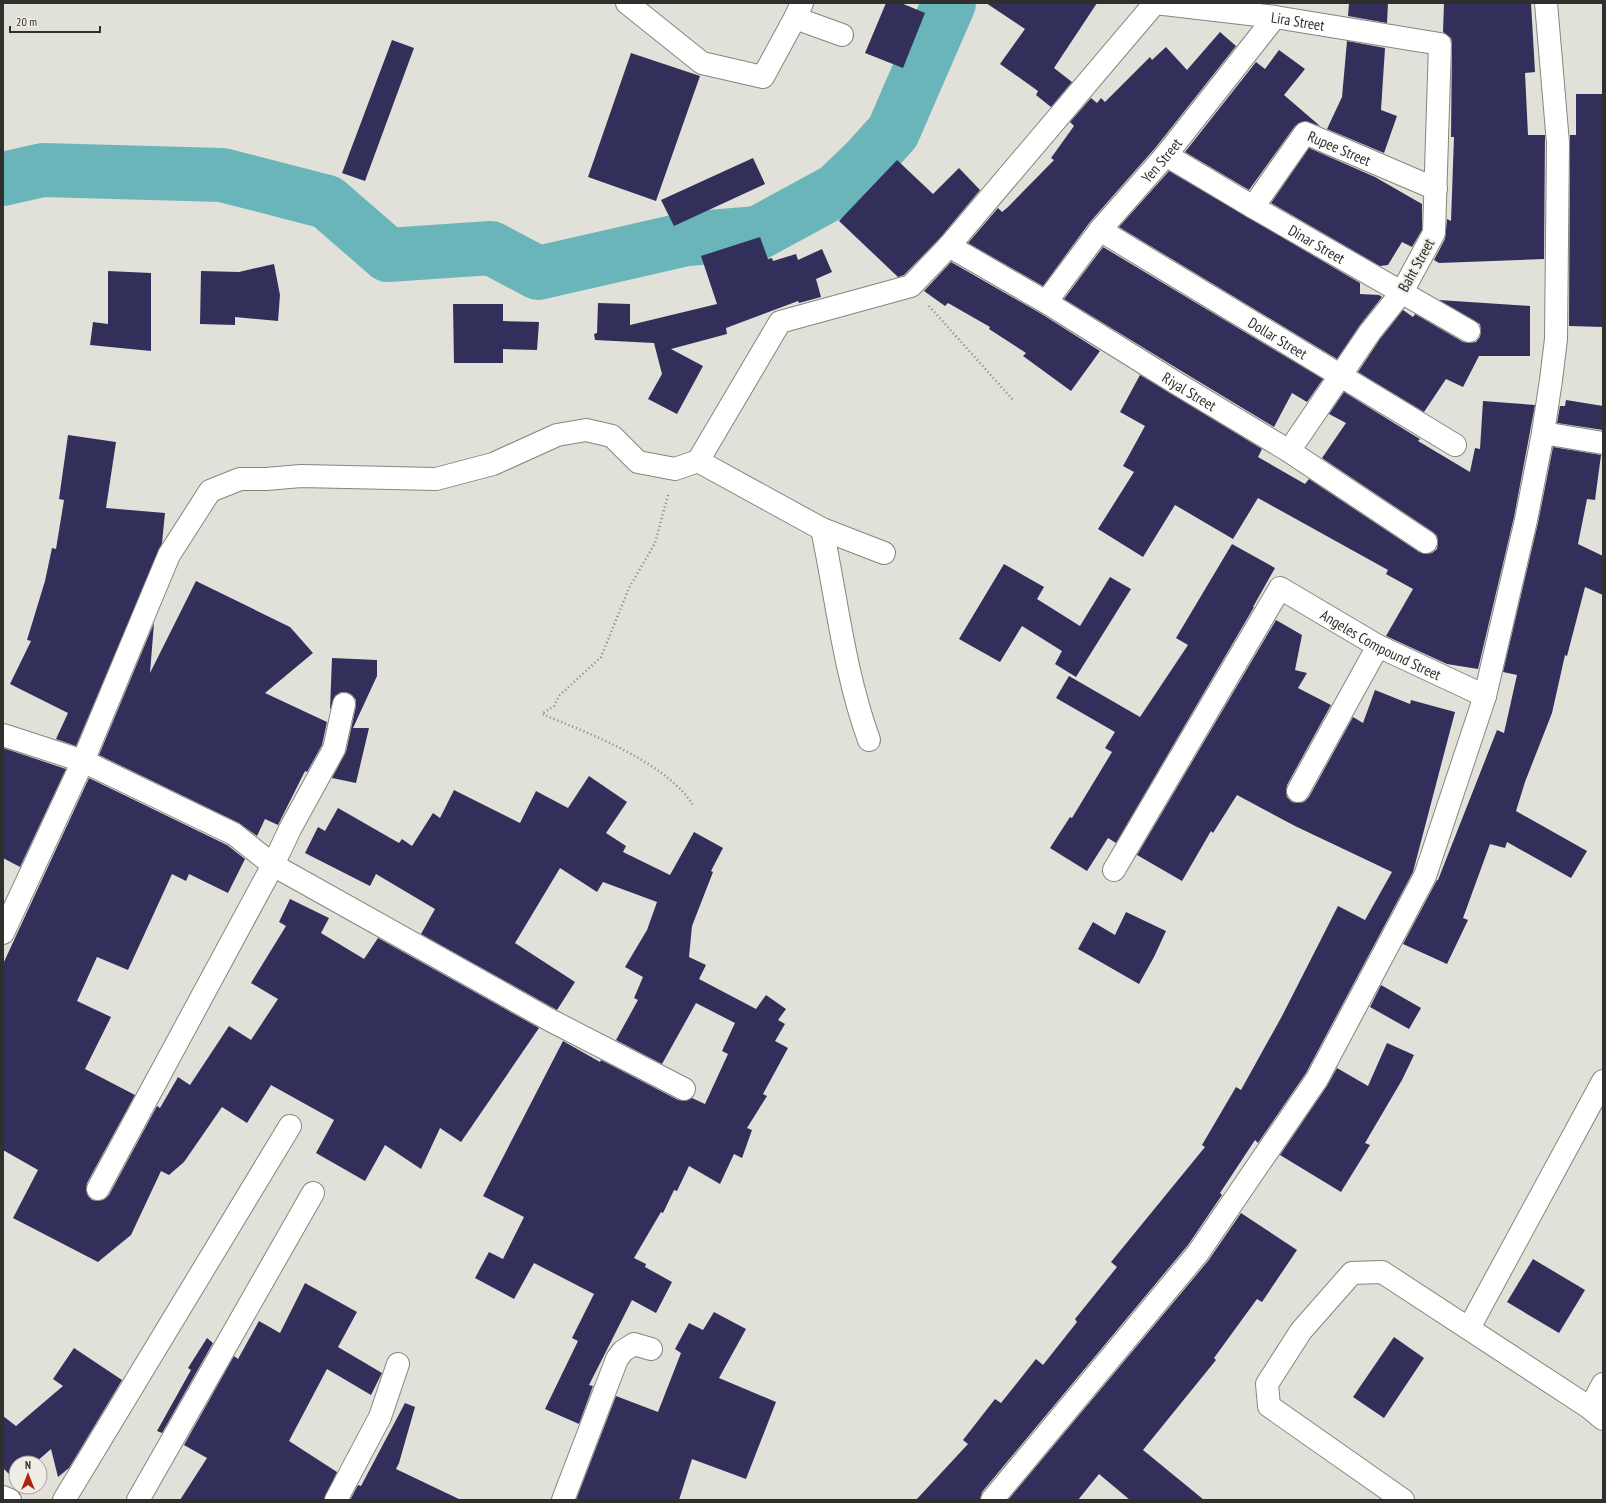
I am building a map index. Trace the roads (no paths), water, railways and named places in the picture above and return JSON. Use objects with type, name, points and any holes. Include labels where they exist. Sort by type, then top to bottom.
[{"type":"street","points":[[627,3],[702,62],[763,77],[798,10],[842,35]]},
{"type":"street","points":[[3,934],[84,761],[169,556],[210,492],[240,479],[266,480],[309,476],[436,479],[493,464],[557,435],[586,430],[612,436],[638,462],[675,470],[698,461],[780,322],[911,286],[949,246],[1155,3]]},
{"type":"street","name":"Lira Street","points":[[1155,3],[1275,16],[1440,44]]},
{"type":"street","points":[[992,1500],[1198,1253],[1317,1079],[1426,876],[1485,696],[1526,520],[1543,433],[1556,340],[1558,143],[1546,3]]},
{"type":"street","name":"Yen Street","points":[[1046,302],[1100,230],[1166,155],[1275,16]]},
{"type":"street","name":"Baht Street","points":[[1289,452],[1370,332],[1402,292],[1434,233],[1440,44]]},
{"type":"street","name":"Rupee Street","points":[[1253,208],[1305,133],[1436,189]]},
{"type":"street","name":"Dinar Street","points":[[1166,155],[1253,208],[1402,292],[1469,332]]},
{"type":"street","name":"Dollar Street","points":[[1100,230],[1455,445]]},
{"type":"street","name":"Riyal Street","points":[[949,246],[1046,302],[1176,384],[1289,452],[1426,542]]},
{"type":"street","points":[[1543,433],[1603,443]]},
{"type":"street","points":[[698,461],[822,529],[884,553]]},
{"type":"street","points":[[822,529],[832,576],[846,660],[860,714],[869,740]]},
{"type":"street","name":"Angeles Compound Street","points":[[1114,870],[1280,588],[1378,646],[1485,696]]},
{"type":"street","points":[[1298,791],[1378,646]]},
{"type":"street","points":[[98,1189],[334,749],[344,704]]},
{"type":"street","points":[[3,735],[84,761],[234,834],[273,865],[548,1019],[684,1089]]},
{"type":"street","points":[[1469,1328],[1603,1081]]},
{"type":"street","points":[[64,1500],[290,1126]]},
{"type":"street","points":[[138,1500],[313,1193]]},
{"type":"street","points":[[1403,1500],[1269,1406],[1267,1384],[1301,1331],[1352,1273],[1382,1272],[1469,1328],[1597,1414],[1603,1384]]},
{"type":"street","points":[[563,1500],[617,1359],[623,1351],[634,1344],[651,1349]]},
{"type":"street","points":[[336,1500],[380,1417],[398,1364]]},
{"type":"street","points":[[3,1497],[10,1500]]},
{"type":"waterway","points":[[3,179],[43,170],[222,175],[327,202],[388,255],[491,248],[538,273],[687,239],[758,233],[837,190],[866,162],[893,132],[949,3]]}]
